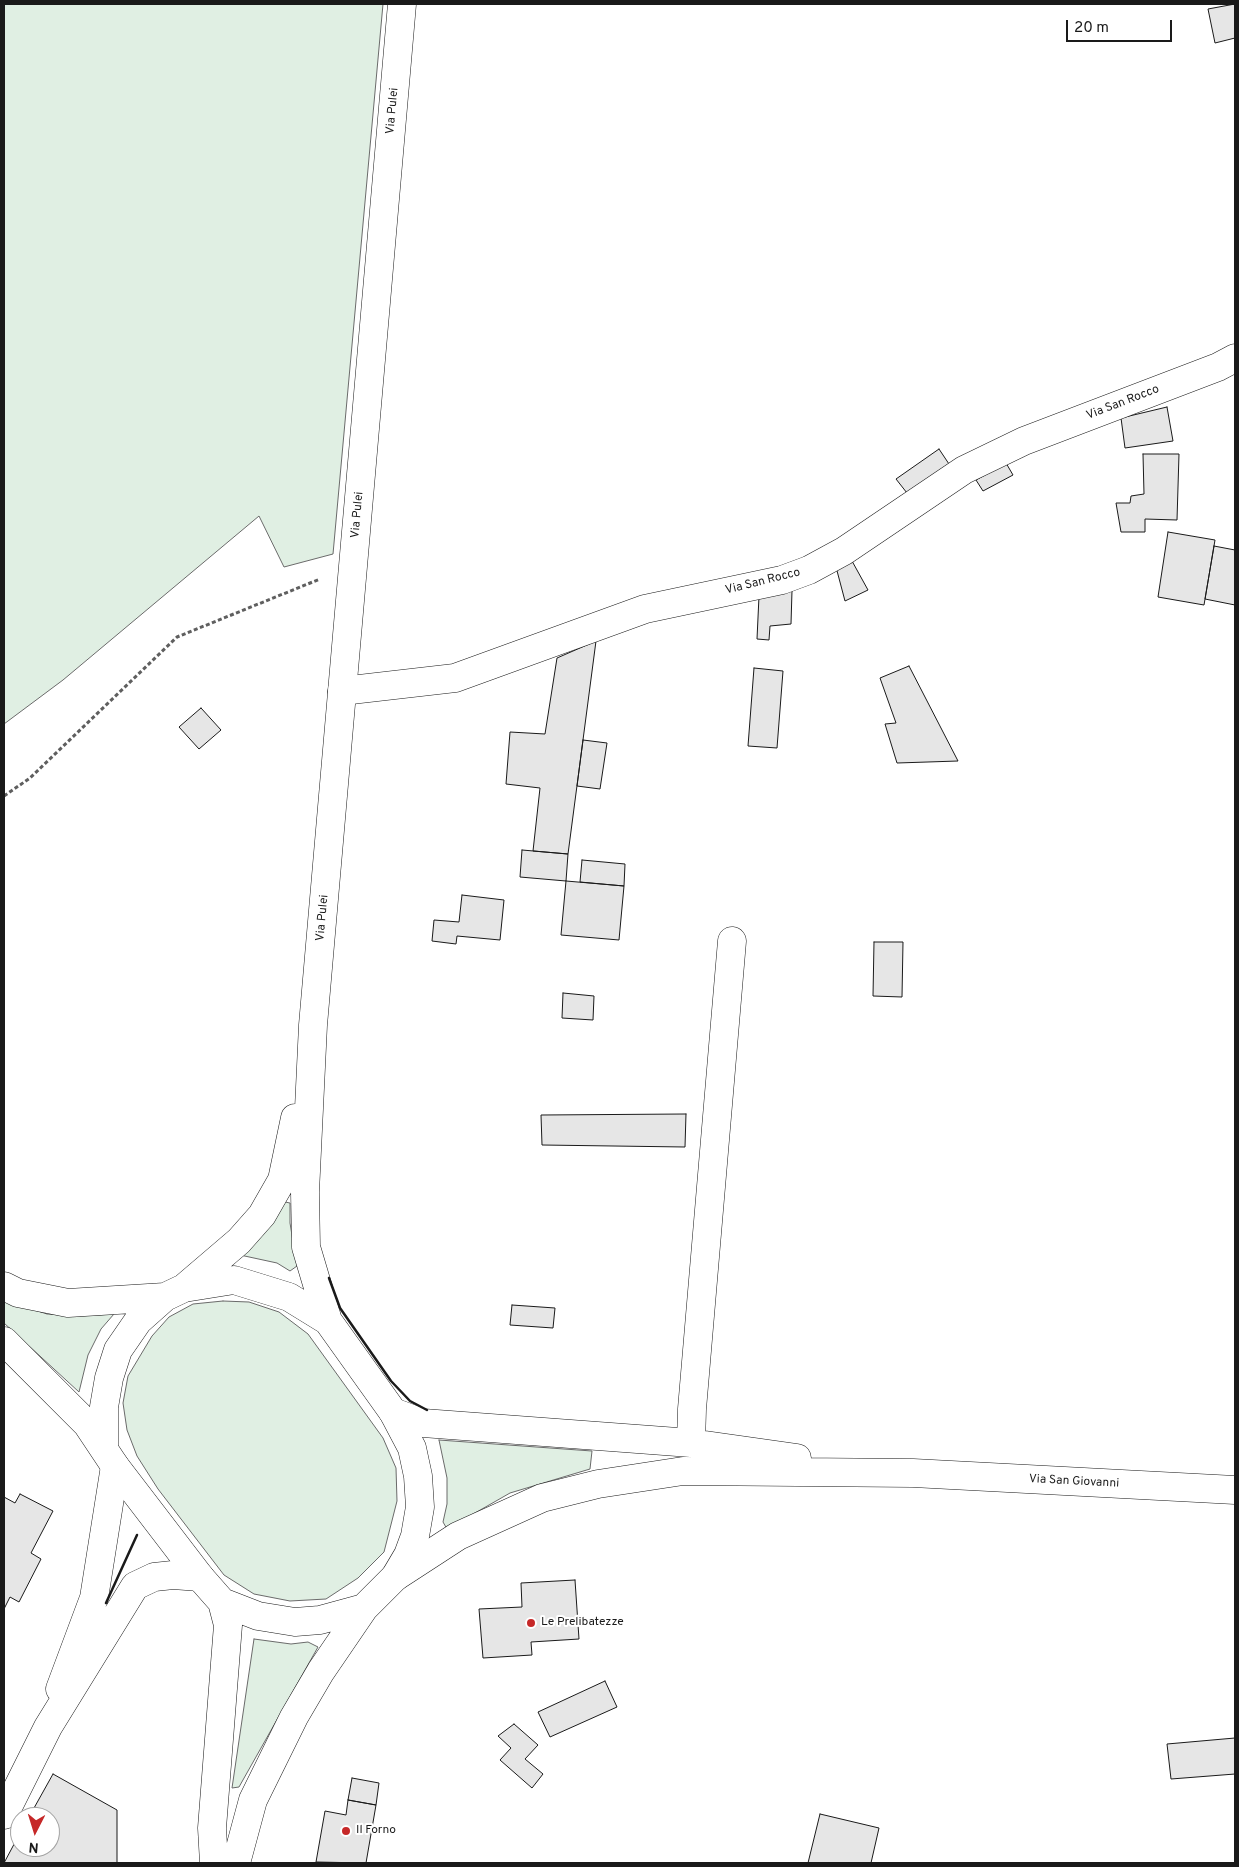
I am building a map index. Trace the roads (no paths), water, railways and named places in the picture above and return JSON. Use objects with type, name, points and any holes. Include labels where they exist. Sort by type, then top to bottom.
[{"type":"main road","name":"Via Pulei","points":[[313,1025],[402,4]]},
{"type":"main road","name":"Via San Rocco","points":[[342,691],[455,678],[645,609],[782,580],[809,570],[844,551],[964,470],[1024,441],[1218,367],[1235,358]]},
{"type":"main road","points":[[692,1444],[692,1399],[732,941]]},
{"type":"main road","points":[[48,1727],[68,1666],[94,1598],[110,1456],[104,1407],[109,1378],[118,1350],[138,1320],[240,1241],[262,1215],[282,1180],[313,1025]]},
{"type":"main road","points":[[313,1025],[305,1192],[306,1247],[328,1321],[393,1412],[412,1448],[418,1476],[420,1507],[413,1542],[395,1577]]},
{"type":"main road","points":[[4,1286],[18,1293],[68,1303],[174,1292],[234,1280],[289,1297],[328,1321]]},
{"type":"main road","points":[[4,1341],[87,1424],[200,1577],[222,1602],[228,1625],[212,1828],[214,1863]]},
{"type":"main road","points":[[393,1412],[423,1423],[692,1444],[913,1474]]},
{"type":"main road","points":[[236,1863],[253,1800],[294,1717],[321,1671],[364,1608],[395,1577],[458,1536],[542,1498],[598,1484],[683,1471],[913,1474]]},
{"type":"main road","name":"Via San Giovanni","points":[[913,1474],[1235,1490]]},
{"type":"main road","points":[[4,1815],[48,1727],[135,1586],[154,1577],[173,1575],[200,1577]]},
{"type":"main road","points":[[222,1602],[258,1616],[295,1622],[320,1620],[364,1608]]},
{"type":"place","name":"Le Prelibatezze","points":[[531,1623]]},
{"type":"place","name":"Il Forno","points":[[346,1831]]}]
